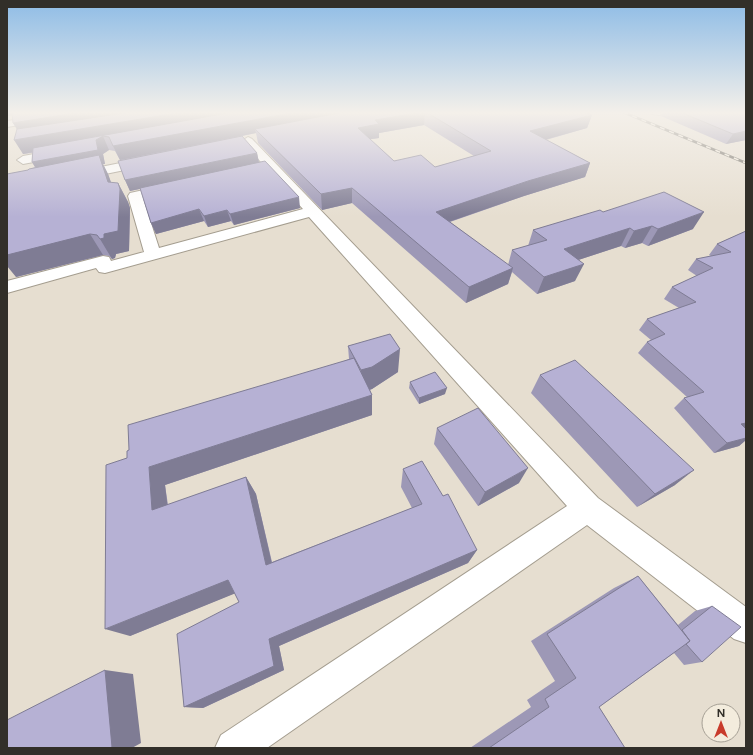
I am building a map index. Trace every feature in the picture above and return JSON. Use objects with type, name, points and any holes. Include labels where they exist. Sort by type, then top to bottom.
[{"type":"street","points":[[252,147],[264,167],[314,211],[588,508],[746,628]]},
{"type":"street","points":[[23,160],[77,150]]},
{"type":"street","points":[[68,177],[112,162],[158,159]]},
{"type":"street","points":[[112,162],[124,198],[188,184]]},
{"type":"street","points":[[134,196],[153,255]]},
{"type":"street","points":[[7,287],[103,261],[105,268],[314,211]]},
{"type":"street","points":[[234,748],[588,508]]},
{"type":"building","points":[[97,147],[98,150],[32,162],[33,148]]},
{"type":"building","points":[[186,147],[252,147],[257,153],[125,180],[118,161]]},
{"type":"building","points":[[274,147],[379,147],[394,161],[421,155],[435,167],[491,151],[485,147],[560,147],[590,163],[528,181],[436,212],[513,268],[469,287],[352,188],[321,194]]},
{"type":"building","points":[[99,155],[108,182],[118,183],[120,189],[118,231],[104,234],[104,238],[100,239],[97,235],[90,234],[7,255],[7,174]]},
{"type":"building","points":[[265,161],[299,197],[230,214],[227,210],[204,216],[199,209],[151,223],[140,188]]},
{"type":"building","points":[[664,192],[704,212],[658,229],[652,226],[634,231],[630,228],[564,249],[584,264],[544,277],[512,250],[547,240],[533,230],[600,210],[603,212]]},
{"type":"building","points":[[746,231],[746,423],[741,424],[746,429],[746,438],[727,443],[684,398],[704,392],[647,342],[665,334],[647,319],[696,302],[672,287],[713,268],[696,259],[731,252],[717,244]]},
{"type":"building","points":[[390,334],[400,349],[372,367],[361,370],[348,346]]},
{"type":"building","points":[[354,358],[372,395],[149,467],[152,510],[246,477],[266,565],[422,504],[403,469],[422,461],[443,496],[448,494],[477,550],[269,639],[274,666],[184,707],[177,634],[239,602],[228,580],[105,629],[106,465],[127,458],[127,451],[129,450],[128,425]]},
{"type":"building","points":[[575,360],[694,470],[655,494],[540,375]]},
{"type":"building","points":[[435,372],[447,388],[419,398],[410,382]]},
{"type":"building","points":[[478,408],[528,468],[485,492],[437,428]]},
{"type":"building","points":[[638,576],[690,641],[599,707],[625,748],[489,748],[549,707],[545,699],[576,678],[547,634]]},
{"type":"building","points":[[712,606],[741,627],[702,662],[686,644],[690,641],[682,630]]},
{"type":"building","points":[[105,670],[112,747],[7,748],[7,720]]},
{"type":"railway","points":[[708,147],[746,163]]}]
